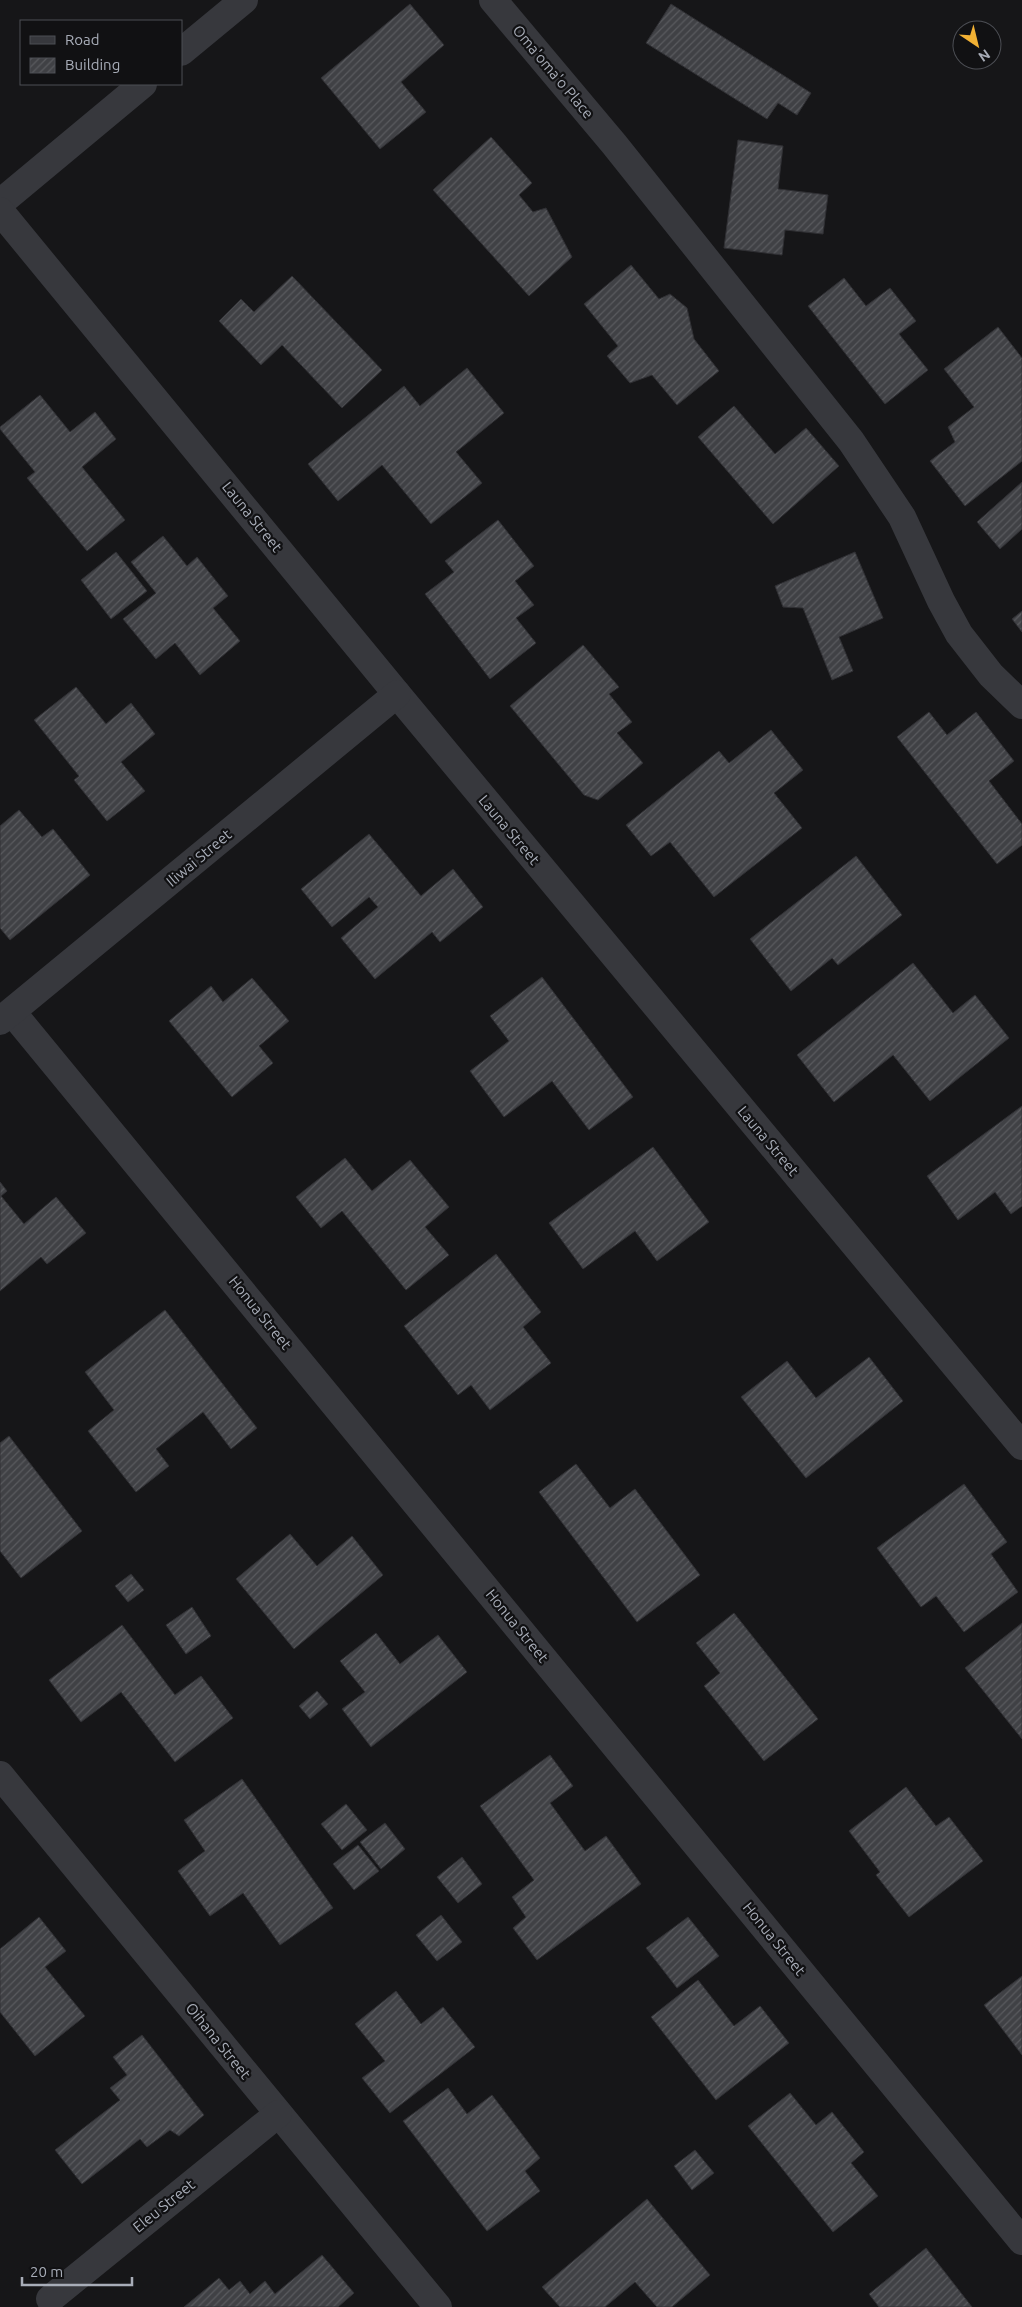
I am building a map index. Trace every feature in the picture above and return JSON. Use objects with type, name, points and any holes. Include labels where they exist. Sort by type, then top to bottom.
[{"type":"street","points":[[182,51],[244,0]]},
{"type":"street","name":"Oma'oma'o Place","points":[[493,0],[614,144],[851,441],[902,517],[941,601],[959,634],[991,675],[1022,705]]},
{"type":"street","points":[[0,203],[142,85]]},
{"type":"street","name":"Launa Street","points":[[0,211],[397,694],[1022,1446]]},
{"type":"street","name":"Iliwai Street","points":[[6,1017],[397,694]]},
{"type":"street","name":"Honua Street","points":[[6,1017],[1022,2241]]},
{"type":"street","name":"Oihana Street","points":[[0,1775],[438,2307]]},
{"type":"street","name":"Eleu Street","points":[[50,2299],[278,2114]]},
{"type":"building","points":[[410,4],[444,45],[401,82],[426,112],[380,149],[321,78]]},
{"type":"building","points":[[671,4],[811,93],[797,115],[778,103],[767,119],[646,43]]},
{"type":"building","points":[[491,137],[532,183],[519,195],[533,212],[546,208],[572,257],[529,296],[433,190]]},
{"type":"building","points":[[738,140],[783,146],[778,189],[828,195],[823,234],[785,230],[782,255],[724,248]]},
{"type":"building","points":[[631,265],[659,299],[670,294],[687,308],[694,339],[719,371],[677,405],[652,375],[630,383],[607,356],[618,346],[584,304]]},
{"type":"building","points":[[292,276],[382,370],[342,408],[282,345],[261,365],[219,321],[241,299],[254,312]]},
{"type":"building","points":[[844,278],[866,306],[890,288],[916,321],[899,334],[928,370],[885,404],[808,306]]},
{"type":"building","points":[[998,327],[1022,358],[1022,461],[965,506],[930,461],[955,442],[948,427],[974,407],[944,369]]},
{"type":"building","points":[[467,368],[504,413],[456,452],[482,483],[431,524],[382,465],[338,501],[308,464],[404,386],[420,406]]},
{"type":"building","points":[[40,395],[70,432],[95,412],[116,439],[82,467],[125,520],[87,551],[27,478],[35,472],[0,429],[0,427]]},
{"type":"building","points":[[734,406],[775,454],[806,428],[839,466],[773,524],[698,437]]},
{"type":"building","points":[[1022,482],[1022,529],[1000,549],[977,522]]},
{"type":"building","points":[[498,520],[534,566],[515,581],[534,605],[516,618],[536,643],[490,679],[425,594],[454,572],[445,561]]},
{"type":"building","points":[[163,536],[187,566],[197,557],[228,596],[213,608],[240,641],[200,675],[175,643],[156,659],[123,619],[156,593],[131,562]]},
{"type":"building","points":[[116,552],[147,591],[111,619],[81,580]]},
{"type":"building","points":[[855,552],[883,618],[839,637],[853,671],[832,680],[803,608],[783,607],[775,586]]},
{"type":"building","points":[[1022,611],[1022,632],[1012,619]]},
{"type":"building","points":[[583,645],[619,687],[609,694],[632,722],[617,733],[643,763],[598,800],[584,795],[510,706]]},
{"type":"building","points":[[76,687],[106,724],[131,703],[155,734],[121,762],[145,791],[107,821],[74,780],[79,776],[34,720]]},
{"type":"building","points":[[929,712],[947,735],[976,712],[1014,761],[989,781],[1022,824],[1022,845],[997,864],[897,737]]},
{"type":"building","points":[[771,730],[803,770],[774,793],[802,828],[714,897],[670,842],[651,856],[626,825],[719,751],[729,763]]},
{"type":"building","points":[[19,810],[42,837],[53,829],[90,875],[10,940],[0,928],[0,826]]},
{"type":"building","points":[[369,834],[421,896],[453,869],[483,907],[440,942],[432,932],[375,979],[341,938],[378,907],[369,897],[332,927],[301,889]]},
{"type":"building","points":[[856,856],[902,915],[838,965],[832,958],[791,991],[750,939]]},
{"type":"building","points":[[913,963],[953,1013],[975,995],[1009,1038],[930,1101],[893,1055],[834,1102],[797,1055]]},
{"type":"building","points":[[542,977],[633,1097],[589,1130],[552,1081],[504,1117],[470,1071],[509,1041],[490,1016]]},
{"type":"building","points":[[252,978],[289,1021],[259,1046],[273,1063],[232,1097],[169,1021],[211,986],[223,1002]]},
{"type":"building","points":[[1022,1106],[1022,1206],[1011,1214],[995,1192],[958,1220],[927,1176]]},
{"type":"building","points":[[653,1147],[709,1222],[657,1261],[635,1231],[583,1269],[549,1223]]},
{"type":"building","points":[[345,1158],[372,1191],[410,1160],[449,1207],[425,1227],[449,1255],[406,1290],[342,1211],[321,1228],[296,1197]]},
{"type":"building","points":[[0,1182],[7,1191],[1,1196],[24,1224],[56,1197],[86,1233],[47,1264],[41,1257],[0,1291]]},
{"type":"building","points":[[496,1254],[541,1312],[523,1327],[551,1363],[490,1410],[471,1385],[458,1395],[404,1326]]},
{"type":"building","points":[[165,1310],[257,1428],[231,1449],[203,1412],[156,1449],[169,1466],[136,1492],[88,1431],[114,1410],[85,1372]]},
{"type":"building","points":[[869,1357],[903,1401],[806,1478],[741,1397],[787,1361],[816,1398]]},
{"type":"building","points":[[9,1436],[82,1531],[21,1578],[0,1551],[0,1443]]},
{"type":"building","points":[[576,1464],[610,1508],[635,1489],[700,1575],[637,1622],[539,1492]]},
{"type":"building","points":[[964,1484],[1007,1542],[991,1554],[1018,1592],[964,1632],[936,1596],[921,1607],[877,1548]]},
{"type":"building","points":[[290,1534],[317,1566],[352,1536],[383,1575],[294,1649],[236,1579]]},
{"type":"building","points":[[131,1574],[144,1590],[128,1602],[115,1586]]},
{"type":"building","points":[[192,1607],[211,1636],[186,1654],[166,1625]]},
{"type":"building","points":[[734,1613],[818,1719],[764,1761],[704,1686],[720,1673],[696,1643]]},
{"type":"building","points":[[1022,1623],[1022,1739],[965,1668]]},
{"type":"building","points":[[122,1625],[175,1695],[201,1676],[233,1718],[175,1762],[121,1692],[81,1722],[49,1680]]},
{"type":"building","points":[[376,1633],[400,1664],[438,1635],[467,1672],[371,1747],[342,1709],[365,1692],[340,1661]]},
{"type":"building","points":[[317,1691],[328,1704],[310,1719],[299,1706]]},
{"type":"building","points":[[550,1755],[573,1786],[550,1803],[585,1851],[606,1836],[641,1884],[537,1960],[513,1928],[526,1917],[512,1897],[534,1880],[480,1806]]},
{"type":"building","points":[[242,1779],[333,1908],[280,1945],[243,1893],[210,1916],[178,1871],[205,1851],[184,1820]]},
{"type":"building","points":[[906,1787],[936,1826],[949,1817],[983,1861],[909,1917],[876,1875],[880,1872],[849,1831]]},
{"type":"building","points":[[346,1804],[367,1830],[342,1850],[321,1824]]},
{"type":"building","points":[[385,1823],[405,1849],[381,1869],[360,1842]]},
{"type":"building","points":[[358,1845],[379,1871],[354,1890],[333,1864]]},
{"type":"building","points":[[462,1857],[482,1884],[458,1903],[437,1877]]},
{"type":"building","points":[[441,1915],[462,1942],[437,1961],[416,1935]]},
{"type":"building","points":[[39,1917],[66,1951],[45,1967],[85,2016],[35,2056],[0,2012],[0,1949]]},
{"type":"building","points":[[688,1917],[719,1956],[677,1988],[646,1948]]},
{"type":"building","points":[[1022,1976],[1022,2055],[984,2005]]},
{"type":"building","points":[[698,1980],[734,2026],[760,2006],[789,2043],[716,2100],[651,2017]]},
{"type":"building","points":[[396,1991],[421,2024],[443,2007],[475,2047],[390,2113],[362,2078],[385,2061],[355,2024]]},
{"type":"building","points":[[142,2035],[204,2115],[179,2136],[170,2130],[147,2147],[140,2139],[82,2184],[55,2150],[120,2100],[110,2088],[127,2075],[113,2057]]},
{"type":"building","points":[[448,2088],[467,2114],[492,2095],[540,2158],[525,2171],[540,2191],[487,2231],[403,2121]]},
{"type":"building","points":[[790,2093],[816,2125],[832,2112],[864,2152],[851,2163],[878,2196],[833,2232],[748,2126]]},
{"type":"building","points":[[695,2150],[714,2173],[692,2190],[674,2166]]},
{"type":"building","points":[[647,2199],[710,2275],[672,2307],[657,2307],[635,2282],[605,2307],[560,2307],[542,2287]]},
{"type":"building","points":[[926,2248],[972,2307],[879,2307],[869,2294]]},
{"type":"building","points":[[322,2255],[354,2293],[338,2307],[184,2307],[219,2278],[229,2290],[240,2281],[250,2294],[265,2281],[275,2294]]}]
